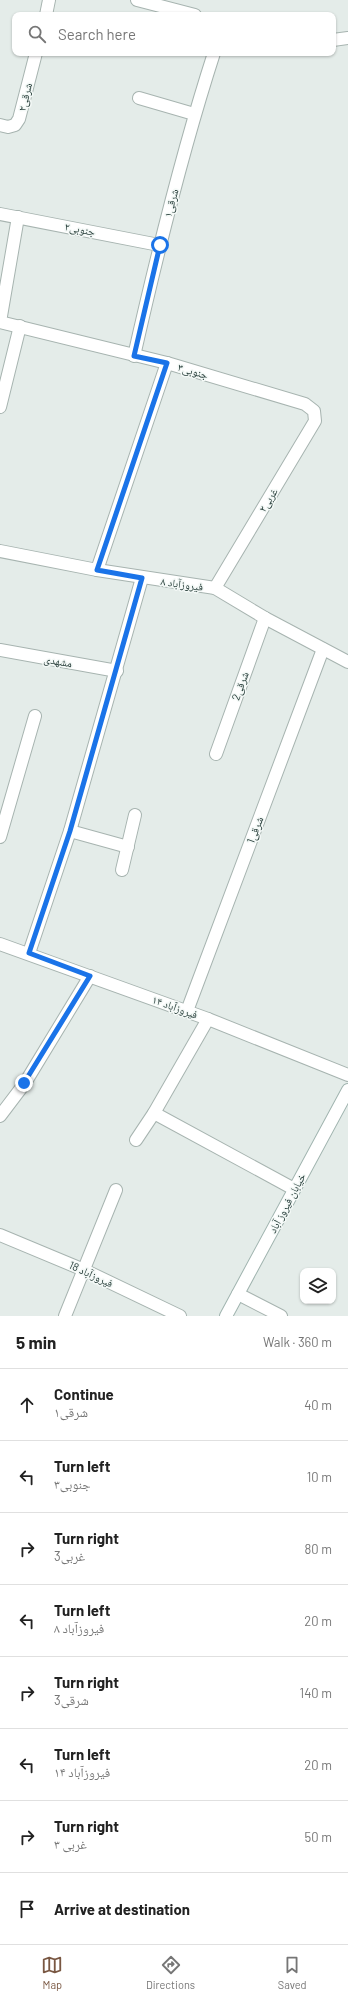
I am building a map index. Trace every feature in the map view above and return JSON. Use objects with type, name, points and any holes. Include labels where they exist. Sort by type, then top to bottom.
[{"type":"street","points":[[47,12],[49,0]]},
{"type":"street","points":[[137,0],[183,12]]},
{"type":"street","points":[[336,40],[348,38]]},
{"type":"street","name":"شرقی۲","points":[[0,125],[8,127],[15,125],[19,119],[35,56]]},
{"type":"street","name":"شرقی۱","points":[[134,356],[160,245],[194,114],[213,56]]},
{"type":"street","points":[[139,98],[194,114]]},
{"type":"street","name":"جنوبی۲","points":[[0,214],[160,245]]},
{"type":"street","points":[[0,322],[18,217]]},
{"type":"street","name":"جنوبی۳","points":[[0,322],[167,363],[305,404],[314,411]]},
{"type":"street","points":[[0,407],[20,326]]},
{"type":"street","points":[[97,570],[167,363]]},
{"type":"street","name":"غربی۲","points":[[215,588],[315,422],[314,411]]},
{"type":"street","name":"فیروزآباد ۸","points":[[0,551],[142,578],[215,588],[265,618],[348,662]]},
{"type":"street","points":[[29,953],[70,831],[117,671],[142,578]]},
{"type":"street","name":"شرقی2","points":[[216,754],[265,618]]},
{"type":"street","name":"شرقی1","points":[[187,1011],[323,649]]},
{"type":"street","name":"مشهدی","points":[[0,650],[117,671]]},
{"type":"street","points":[[0,837],[35,716]]},
{"type":"street","points":[[122,870],[135,815]]},
{"type":"street","points":[[70,831],[128,847]]},
{"type":"street","name":"فیروزآباد ۱۴","points":[[0,944],[29,953],[187,1011],[348,1075]]},
{"type":"street","points":[[0,1116],[24,1083],[90,976]]},
{"type":"street","points":[[136,1140],[154,1113],[208,1019]]},
{"type":"street","name":"خیابان فیروز آباد","points":[[226,1316],[348,1090]]},
{"type":"street","points":[[154,1113],[294,1189]]},
{"type":"street","points":[[65,1316],[116,1190]]},
{"type":"street","name":"فیروزآباد 18","points":[[0,1235],[84,1270],[180,1316]]},
{"type":"street","points":[[238,1294],[281,1316]]},
{"type":"route","points":[[24,1083],[90,976],[29,953],[70,831],[117,671],[142,578],[97,570],[167,363],[134,356],[160,245]]}]
